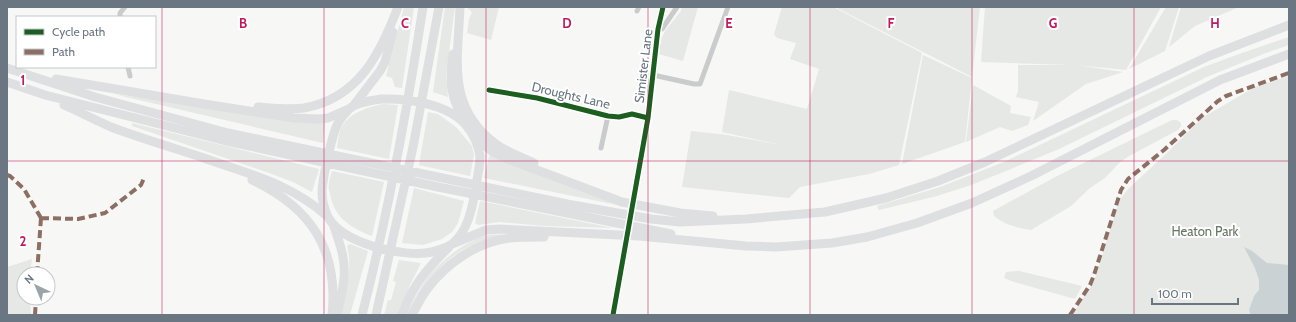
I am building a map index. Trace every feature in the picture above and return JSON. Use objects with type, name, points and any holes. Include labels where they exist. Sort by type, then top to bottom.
[{"type":"highway","points":[[204,104],[285,109],[304,108],[331,99],[352,86],[369,68],[387,37],[399,7]]},
{"type":"highway","points":[[337,315],[343,288],[344,266],[340,246],[324,205],[322,194],[323,184],[333,135],[338,122],[375,79],[385,62],[399,7]]},
{"type":"highway","points":[[362,315],[388,203],[413,75],[424,7]]},
{"type":"highway","points":[[376,315],[411,155],[439,7]]},
{"type":"highway","points":[[460,7],[450,79],[454,100],[465,124]]},
{"type":"highway","points":[[460,7],[457,62],[458,82],[463,103],[474,122],[497,145],[591,191]]},
{"type":"highway","points":[[9,68],[95,96],[228,133],[574,205],[651,219],[680,222],[746,219],[825,212],[886,198],[938,181],[985,162],[1209,56],[1289,25]]},
{"type":"highway","points":[[45,95],[111,127],[247,172],[274,183],[299,194],[314,205],[346,234],[360,242],[406,253],[417,254],[432,252],[486,230],[499,229],[618,235],[720,244],[776,247],[832,243],[867,237],[917,223],[972,203],[1031,176],[1220,80],[1289,54]]},
{"type":"highway","points":[[9,68],[53,78],[204,104],[310,120],[328,118],[367,101],[381,99],[402,100],[430,105],[452,114],[465,124],[473,134],[494,153],[591,191],[622,202],[646,207],[680,213],[746,219]]},
{"type":"highway","points":[[7,82],[45,95],[226,141],[438,187],[720,244]]},
{"type":"highway","points":[[402,315],[412,292],[422,276],[464,230],[470,214],[479,168],[480,156],[473,134]]},
{"type":"highway","points":[[208,160],[275,192],[290,203],[306,218],[320,238],[329,260],[334,298],[332,315]]},
{"type":"highway","points":[[412,315],[427,289],[443,271],[456,260],[484,245],[510,238],[618,235]]},
{"type":"street","points":[[120,16],[120,13],[125,7]]},
{"type":"street","name":"Simister Lane","points":[[613,315],[648,118],[658,29],[663,7]]},
{"type":"street","points":[[658,29],[662,29],[677,7]]},
{"type":"street","points":[[653,75],[700,84],[728,7]]},
{"type":"street","points":[[128,68],[130,76]]},
{"type":"street","name":"Droughts Lane","points":[[489,90],[537,98],[608,116],[619,117],[632,114],[648,118]]},
{"type":"street","points":[[601,148],[608,116]]},
{"type":"green space","points":[[404,7],[414,7],[402,88],[395,87],[392,78],[386,76]]},
{"type":"green space","points":[[445,7],[455,7],[446,75],[448,97],[433,92]]},
{"type":"green space","points":[[468,7],[499,7],[491,40],[467,33],[469,19],[472,12],[468,9]]},
{"type":"green space","points":[[682,7],[698,7],[683,61],[659,54],[661,40],[665,31],[681,11]]},
{"type":"green space","points":[[782,7],[833,7],[922,53],[899,165],[869,174],[800,187],[789,198],[682,187],[691,131],[727,135],[781,145],[722,132],[729,90],[807,109],[819,69],[790,59],[796,43],[777,38],[774,34]]},
{"type":"green space","points":[[835,7],[980,7],[972,77]]},
{"type":"green space","points":[[985,7],[1161,7],[1126,70],[1077,65],[1123,72],[1086,84],[1033,121],[1039,102],[1016,97],[1018,91],[1018,65],[1071,65],[981,62]]},
{"type":"green space","points":[[1166,7],[1179,7],[1165,51],[1129,69]]},
{"type":"green space","points":[[1181,7],[1239,7],[1195,26],[1169,47]]},
{"type":"green space","points":[[1289,37],[1289,45],[1209,76],[1059,149],[1006,171],[971,185],[937,196],[879,210],[877,206],[940,187],[1004,162],[1204,67]]},
{"type":"green space","points":[[923,55],[972,78],[965,142],[902,164]]},
{"type":"green space","name":"Heaton Park","points":[[1289,76],[1289,315],[1072,315],[1096,276],[1116,211],[1121,198],[1128,189],[1202,118],[1255,87]]},
{"type":"green space","points":[[973,85],[1011,106],[1010,113],[1031,117],[1028,125],[1012,131],[1000,127],[966,142]]},
{"type":"green space","points":[[113,94],[318,122],[325,121],[323,143]]},
{"type":"green space","points":[[383,104],[398,105],[389,159],[337,148],[342,126],[350,117],[360,111]]},
{"type":"green space","points":[[428,112],[438,114],[456,127],[472,146],[474,155],[470,176],[419,165]]},
{"type":"green space","points":[[1172,120],[1177,120],[1181,123],[1178,130],[1129,156],[1119,163],[1105,178],[1090,188],[1071,206],[1031,230],[1012,226],[994,216],[993,211],[1057,176]]},
{"type":"green space","points":[[132,123],[319,169],[312,192],[293,182],[269,173],[132,126]]},
{"type":"green space","points":[[489,156],[585,193],[627,205],[627,207],[484,178]]},
{"type":"green space","points":[[332,171],[384,182],[372,236],[350,225],[339,215],[332,201],[329,187]]},
{"type":"green space","points":[[414,188],[464,201],[458,223],[452,232],[442,239],[423,245],[402,243]]},
{"type":"green space","points":[[480,201],[613,228],[545,226],[499,222],[478,225],[475,223]]},
{"type":"green space","points":[[504,234],[472,245],[451,258],[434,274],[409,314],[407,313],[427,278],[447,258],[463,246],[480,237]]},
{"type":"green space","points":[[350,244],[368,251],[350,315],[341,315],[349,273],[349,255],[347,246]]},
{"type":"green space","points":[[32,259],[31,266],[16,266],[16,306],[30,306],[31,315],[7,315],[7,267]]},
{"type":"green space","points":[[399,260],[421,263],[410,285],[399,315],[384,315],[388,300],[391,300],[396,282],[393,281]]},
{"type":"green space","points":[[1019,271],[1082,286],[1075,299],[1004,278],[1006,272]]},
{"type":"shaded area","points":[[1244,247],[1252,251],[1267,263],[1289,265],[1289,315],[1251,315],[1249,310],[1254,296],[1259,290],[1259,280],[1255,268]]},
{"type":"marked path","points":[[1070,315],[1090,285],[1121,190],[1128,179],[1164,150],[1218,101],[1226,96],[1289,73]]},
{"type":"marked path","points":[[7,175],[24,189],[41,218]]},
{"type":"marked path","points":[[41,218],[78,219],[105,213],[141,185],[144,178]]},
{"type":"marked path","points":[[38,266],[41,218]]},
{"type":"marked path","points":[[35,315],[36,306]]},
{"type":"cycle path","points":[[613,315],[648,118],[658,29],[663,7]]},
{"type":"cycle path","points":[[489,90],[537,98],[608,116],[619,117],[632,114],[648,118]]}]
